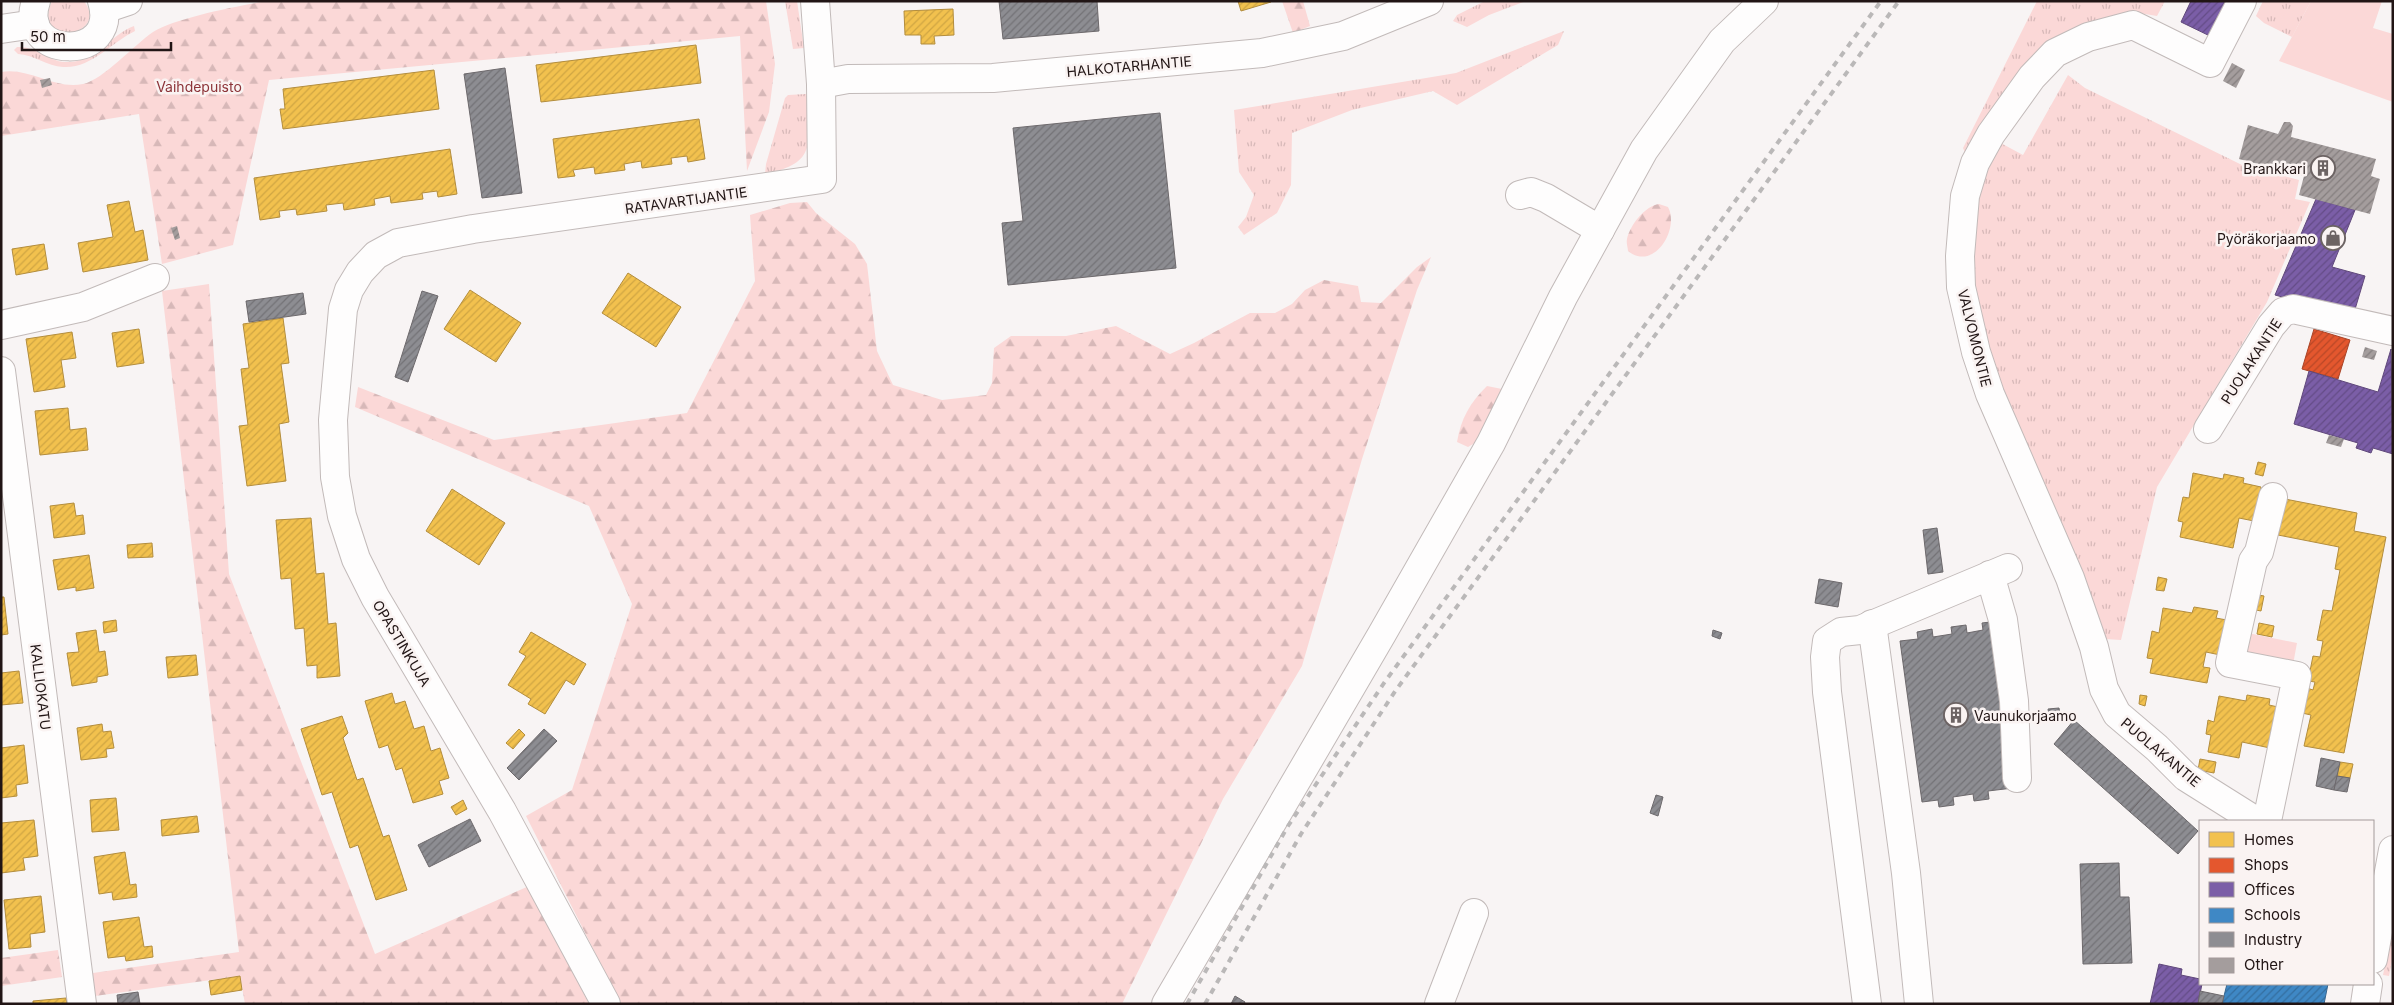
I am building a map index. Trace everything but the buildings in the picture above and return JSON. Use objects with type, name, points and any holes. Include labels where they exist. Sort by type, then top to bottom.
[{"type":"street","name":"RATAVARTIJANTIE","points":[[376,255],[398,243],[473,229],[822,179],[821,84],[815,1]]},
{"type":"street","name":"HALKOTARHANTIE","points":[[821,84],[848,79],[1002,77],[1262,53],[1343,36],[1429,1]]},
{"type":"street","points":[[1166,1004],[1486,452],[1563,297],[1644,150],[1722,41],[1764,1]]},
{"type":"street","name":"VALVOMONTIE","points":[[2117,714],[2104,689],[2094,647],[2070,578],[1990,394],[1976,352],[1961,287],[1960,256],[1965,196],[1975,163],[1991,134],[2032,77],[2056,53],[2088,37],[2133,25],[2210,63],[2242,1]]},
{"type":"street","points":[[1,30],[36,13],[40,34],[55,46],[74,48],[86,44],[97,34],[111,4]]},
{"type":"street","points":[[1520,195],[1531,192],[1546,198],[1600,230]]},
{"type":"street","name":"OPASTINKUJA","points":[[376,255],[360,272],[349,290],[343,308],[332,420],[335,477],[342,516],[356,559],[375,597],[502,810],[606,1004]]},
{"type":"street","points":[[1,325],[83,307],[155,278]]},
{"type":"street","name":"PUOLAKANTIE","points":[[2208,429],[2271,326],[2283,312],[2294,309],[2393,331]]},
{"type":"street","name":"KALLIOKATU","points":[[1,371],[82,1004]]},
{"type":"street","points":[[2267,820],[2297,676],[2230,663],[2253,561],[2259,552],[2273,497]]},
{"type":"street","points":[[1867,1004],[1827,692],[1825,656],[1827,641],[1841,632],[1860,630],[1999,571],[2004,629],[2014,701],[2018,778]]},
{"type":"street","points":[[1872,624],[1906,873],[1919,1004]]},
{"type":"street","name":"PUOLAKANTIE","points":[[2117,714],[2157,748],[2186,777],[2254,820]]},
{"type":"street","points":[[2374,947],[2378,897],[2393,850]]},
{"type":"street","points":[[1440,1004],[1474,913]]},
{"type":"street","points":[[2364,1004],[2368,985]]},
{"type":"green space","points":[[52,1],[84,1],[89,13],[87,23],[80,29],[70,33],[60,32],[52,26],[48,16]]},
{"type":"green space","name":"Vaihdepuisto","points":[[268,1],[766,1],[775,64],[769,112],[747,171],[740,36],[269,80],[233,245],[162,264],[139,114],[1,136],[1,72],[12,71],[62,84],[83,84],[100,76],[153,32],[163,27],[209,13]]},
{"type":"green space","points":[[785,1],[797,1],[804,48],[793,49]]},
{"type":"green space","points":[[1282,1],[1303,1],[1310,26],[1293,33]]},
{"type":"green space","points":[[1485,1],[1526,1],[1489,15],[1467,27],[1453,21],[1457,15]]},
{"type":"green space","points":[[2037,1],[2165,1],[2157,16],[2133,12],[2082,27],[1967,157],[1963,148]]},
{"type":"green space","points":[[2263,1],[2311,1],[2292,37],[2264,23],[2256,16]]},
{"type":"green space","points":[[2311,1],[2382,1],[2373,28],[2393,34],[2393,102],[2279,61]]},
{"type":"green space","points":[[134,26],[135,31],[101,54],[83,64],[73,66],[51,65],[30,56],[18,54],[14,50],[17,47],[24,47],[59,61],[75,61],[93,54],[125,30]]},
{"type":"green space","points":[[1564,31],[1558,45],[1457,105],[1433,91],[1352,110],[1292,133],[1291,185],[1277,213],[1244,235],[1238,227],[1246,217],[1254,195],[1239,172],[1234,110],[1456,73]]},
{"type":"green space","points":[[2068,75],[2085,88],[2242,165],[2299,180],[2295,199],[2310,202],[2267,302],[2157,487],[2121,640],[2105,639],[1988,360],[1969,279],[1970,218],[1997,141],[2023,155]]},
{"type":"green space","points":[[806,94],[808,97],[809,127],[807,149],[794,164],[765,174],[766,164],[785,98],[788,95]]},
{"type":"green space","points":[[807,202],[816,213],[855,244],[867,264],[877,351],[893,385],[942,400],[986,395],[992,383],[994,348],[1011,336],[1066,336],[1116,326],[1170,354],[1250,313],[1275,313],[1292,304],[1305,290],[1324,280],[1358,286],[1361,302],[1381,303],[1417,267],[1431,257],[1417,290],[1362,459],[1302,666],[1223,799],[1122,1004],[621,1004],[526,816],[572,790],[632,604],[589,506],[355,407],[358,387],[494,440],[687,413],[755,281],[750,215],[790,203]]},
{"type":"green space","points":[[1659,204],[1668,207],[1671,216],[1667,236],[1662,245],[1655,252],[1647,256],[1638,256],[1628,251],[1627,239],[1635,222],[1649,208]]},
{"type":"green space","points":[[209,284],[229,574],[375,954],[529,886],[589,1004],[245,1004],[240,976],[95,996],[93,973],[239,952],[162,291]]},
{"type":"green space","points":[[1487,386],[1502,389],[1480,440],[1468,447],[1457,442],[1461,426],[1471,405]]},
{"type":"green space","points":[[2243,632],[2297,643],[2292,670],[2238,659]]},
{"type":"green space","points":[[2393,926],[2393,956],[2389,976],[2383,975]]},
{"type":"green space","points":[[58,950],[62,977],[1,986],[1,958]]},
{"type":"railway","points":[[1187,1004],[1288,826],[1384,683],[1881,1]]},
{"type":"railway","points":[[1205,1004],[1301,834],[1396,690],[1899,1]]},
{"type":"place","name":"Brankkari","points":[[2323,168]]},
{"type":"place","name":"Pyöräkorjaamo","points":[[2333,238]]},
{"type":"place","name":"Vaunukorjaamo","points":[[1956,715]]}]
